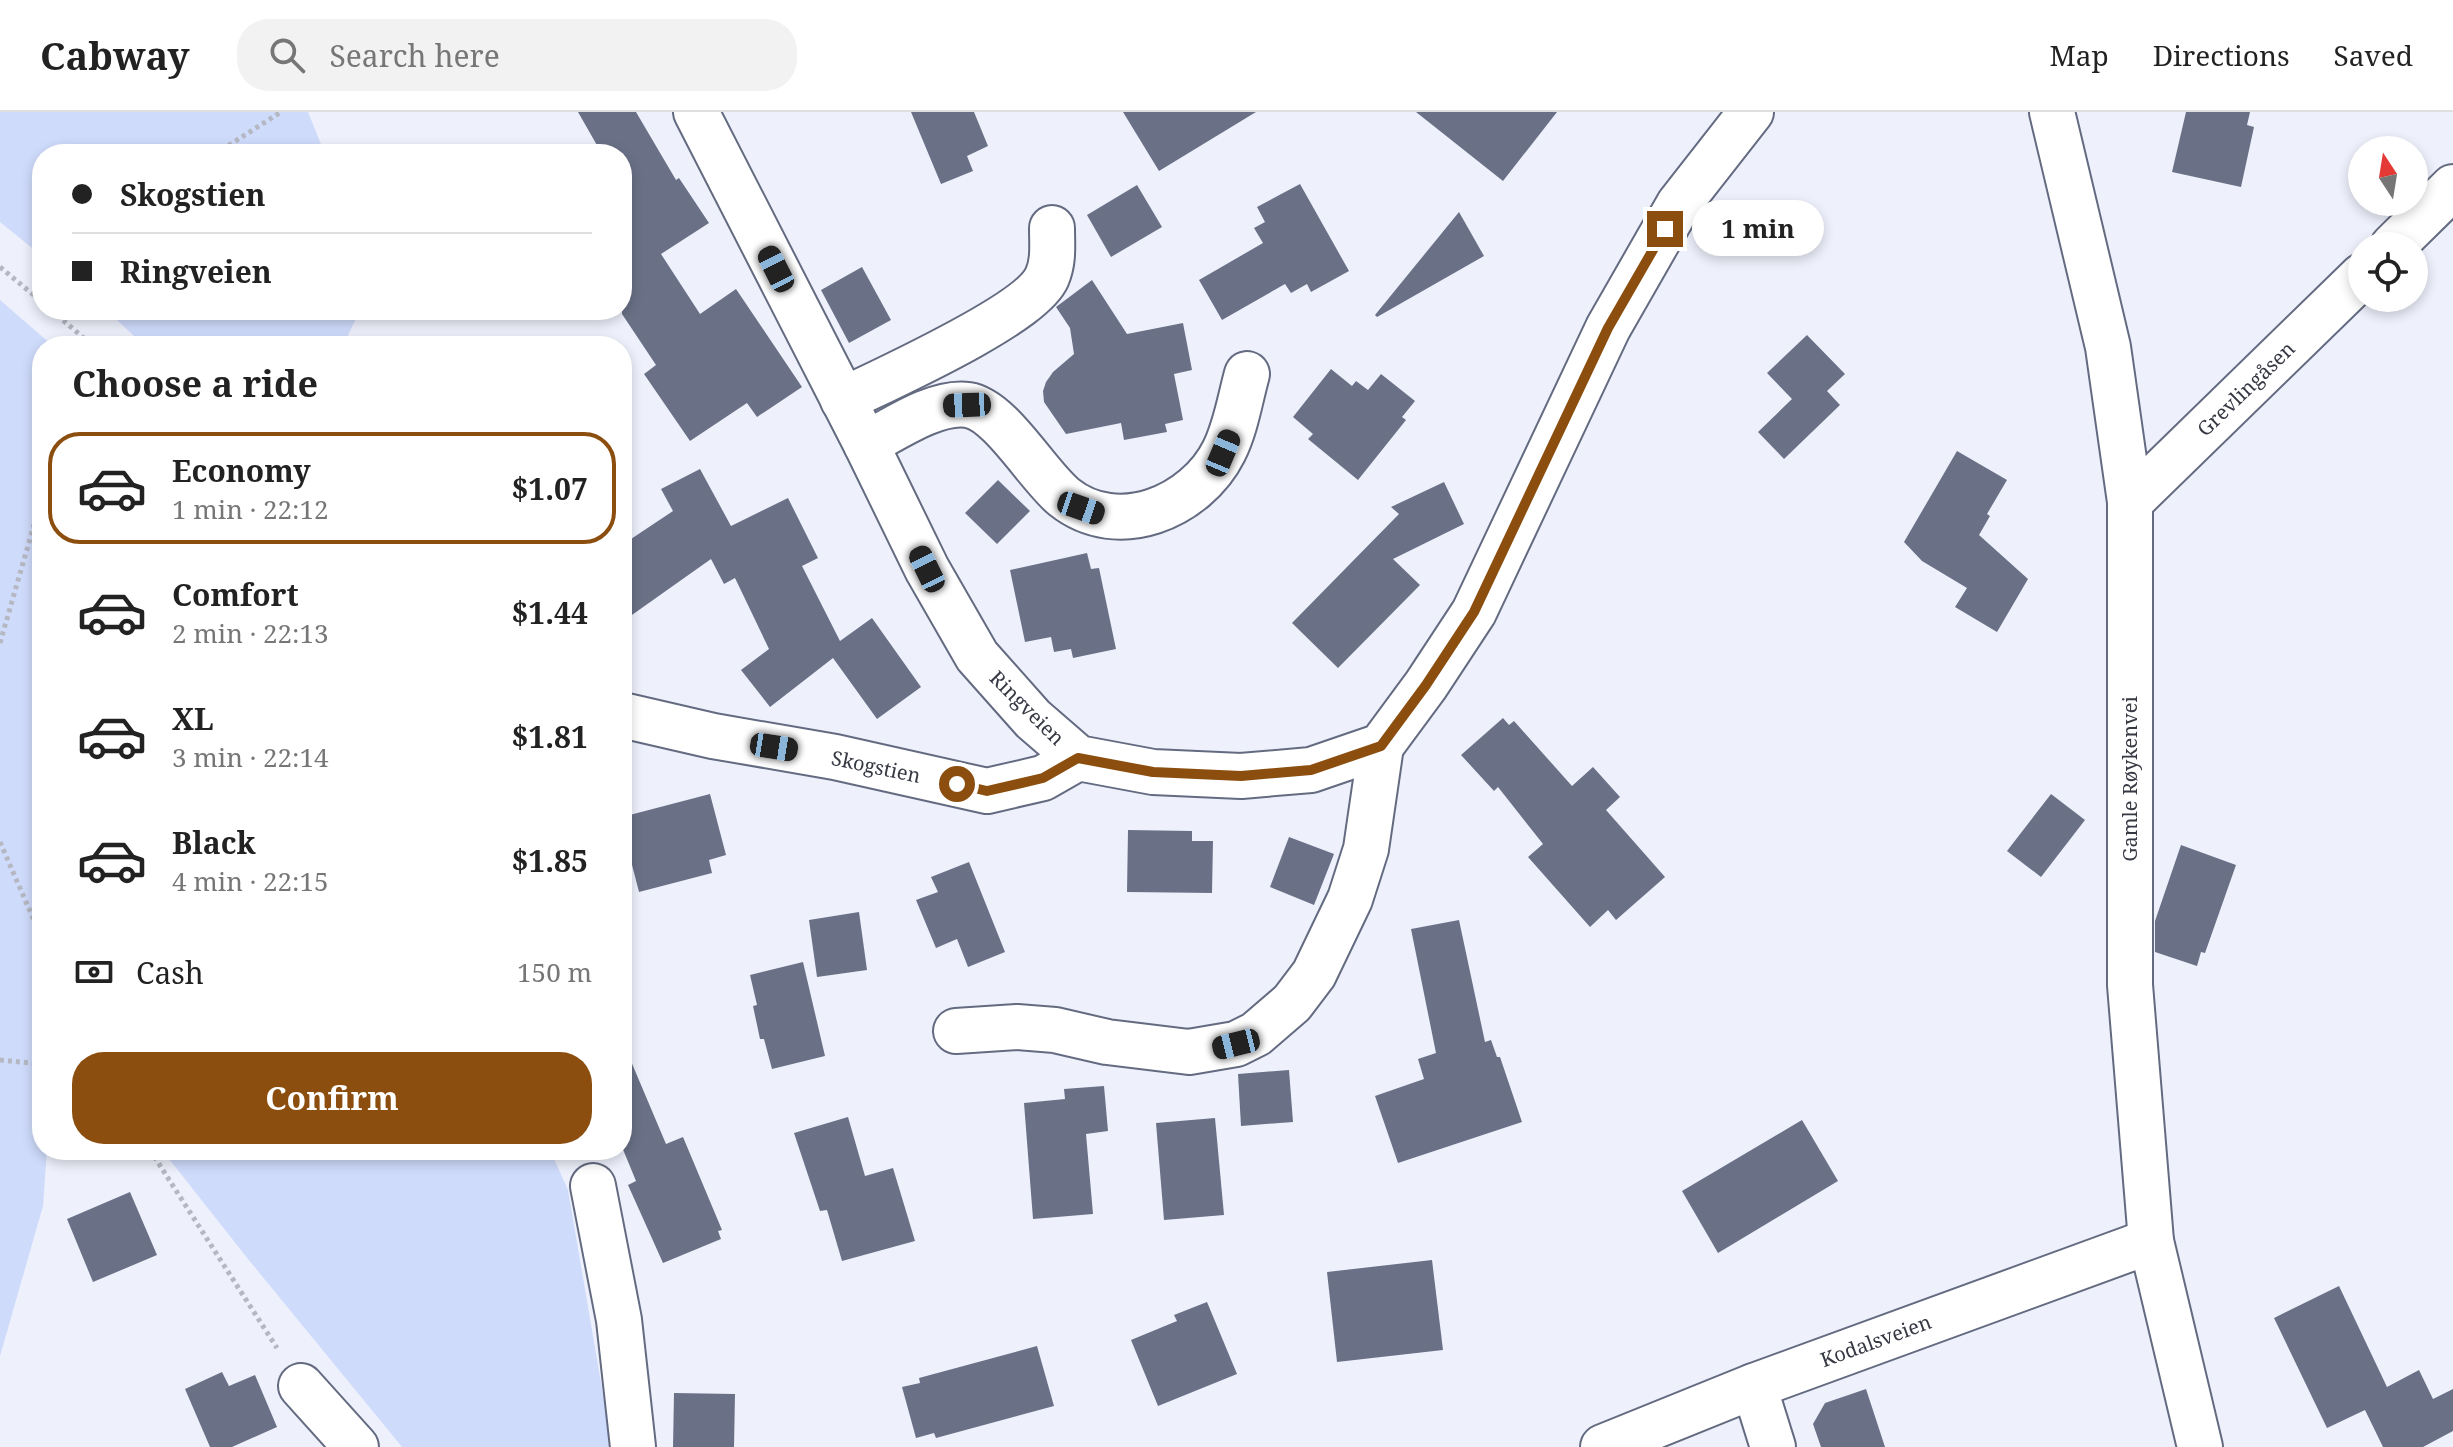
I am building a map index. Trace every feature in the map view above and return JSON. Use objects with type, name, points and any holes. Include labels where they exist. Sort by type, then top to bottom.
[{"type":"street","name":"Ringveien","points":[[696,112],[927,569],[977,656],[1033,719],[1078,758],[1153,772],[1241,776],[1311,770],[1381,746]]},
{"type":"street","points":[[956,1031],[1017,1027],[1055,1030],[1107,1042],[1189,1052],[1236,1044],[1256,1034],[1292,1003],[1314,974],[1350,899],[1366,849],[1381,746],[1474,612],[1608,328],[1679,204],[1751,112]]},
{"type":"street","name":"Gamle Røykenvei","points":[[2052,112],[2108,347],[2130,502],[2130,985],[2151,1241],[2200,1447]]},
{"type":"street","points":[[2407,232],[2453,187]]},
{"type":"street","points":[[843,400],[986,328],[1021,305],[1046,279],[1053,254],[1052,228]]},
{"type":"street","name":"Grevlingåsen","points":[[2130,502],[2348,290]]},
{"type":"street","points":[[866,444],[921,415],[950,406],[967,405],[983,410],[999,423],[1040,473],[1064,497],[1081,508],[1102,515],[1128,516],[1151,512],[1172,505],[1187,495],[1223,453],[1231,435],[1247,374]]},
{"type":"street","name":"Skogstien","points":[[632,717],[987,791],[1043,778],[1078,758]]},
{"type":"street","points":[[593,1186],[619,1320],[633,1447]]},
{"type":"street","name":"Kodalsveien","points":[[1603,1447],[1754,1386],[2151,1241]]},
{"type":"street","points":[[301,1386],[356,1447]]},
{"type":"street","points":[[1754,1386],[1773,1447]]},
{"type":"path","points":[[231,144],[281,112]]},
{"type":"path","points":[[0,267],[32,294]]},
{"type":"path","points":[[62,320],[79,336]]},
{"type":"path","points":[[0,643],[32,532]]},
{"type":"path","points":[[0,842],[32,916]]},
{"type":"path","points":[[0,1060],[32,1063]]},
{"type":"path","points":[[156,1160],[301,1386]]},
{"type":"shaded area","points":[[0,112],[308,112],[321,144],[32,144],[32,248],[0,222]]},
{"type":"shaded area","points":[[0,300],[41,336],[32,336],[32,1160],[46,1160],[43,1206],[0,1356]]},
{"type":"shaded area","points":[[117,320],[355,320],[348,336],[134,336]]},
{"type":"shaded area","points":[[170,1160],[554,1160],[568,1190],[612,1447],[402,1447]]},
{"type":"building","points":[[578,112],[636,112],[676,180],[679,178],[709,223],[661,254],[700,314],[736,289],[802,387],[757,417],[747,403],[690,441],[644,374],[656,365],[626,320],[632,320],[632,144],[596,144]]},
{"type":"building","points":[[911,112],[974,112],[988,146],[967,156],[973,171],[941,184]]},
{"type":"building","points":[[1123,112],[1256,112],[1159,171]]},
{"type":"building","points":[[1416,112],[1557,112],[1503,181]]},
{"type":"building","points":[[2186,112],[2250,112],[2247,125],[2254,127],[2241,187],[2172,172]]},
{"type":"building","points":[[1300,184],[1349,271],[1311,292],[1307,284],[1291,293],[1285,284],[1222,320],[1199,280],[1263,243],[1254,228],[1265,222],[1257,207]]},
{"type":"building","points":[[1137,185],[1162,227],[1111,257],[1087,215]]},
{"type":"building","points":[[1459,212],[1484,256],[1377,317],[1375,315]]},
{"type":"building","points":[[862,267],[891,320],[849,343],[821,290]]},
{"type":"building","points":[[1092,280],[1127,334],[1183,323],[1192,370],[1174,374],[1183,420],[1165,424],[1167,432],[1124,440],[1121,423],[1066,434],[1044,402],[1046,382],[1074,354],[1070,328],[1056,307]]},
{"type":"building","points":[[1807,335],[1845,374],[1827,391],[1840,405],[1784,459],[1758,432],[1792,399],[1767,373]]},
{"type":"building","points":[[1331,369],[1352,386],[1356,381],[1368,390],[1381,374],[1415,401],[1402,417],[1406,420],[1358,480],[1308,439],[1313,434],[1293,417]]},
{"type":"building","points":[[1957,451],[2007,480],[1979,535],[2028,579],[1997,632],[1955,607],[1967,588],[1922,561],[1904,542]]},
{"type":"building","points":[[700,469],[731,526],[788,498],[818,558],[802,566],[840,641],[872,618],[921,687],[877,719],[833,658],[770,707],[741,670],[769,649],[735,578],[724,584],[711,559],[632,615],[632,538],[673,511],[661,489]]},
{"type":"building","points":[[998,480],[1030,511],[997,544],[965,513]]},
{"type":"building","points":[[1444,482],[1464,524],[1393,559],[1420,585],[1338,668],[1292,623],[1399,514],[1391,507]]},
{"type":"building","points":[[1087,553],[1091,569],[1099,568],[1116,649],[1073,658],[1071,649],[1054,652],[1051,637],[1025,642],[1010,570]]},
{"type":"building","points":[[1503,718],[1509,725],[1514,721],[1572,786],[1593,767],[1620,797],[1606,810],[1665,877],[1616,920],[1608,910],[1590,927],[1528,857],[1543,844],[1498,787],[1494,791],[1461,755]]},
{"type":"building","points":[[710,794],[726,855],[709,860],[712,873],[639,892],[632,865],[632,814]]},
{"type":"building","points":[[2051,794],[2085,820],[2041,877],[2007,851]]},
{"type":"building","points":[[1128,830],[1192,831],[1192,841],[1213,841],[1212,893],[1127,892]]},
{"type":"building","points":[[1289,837],[1334,854],[1314,905],[1270,887]]},
{"type":"building","points":[[2181,845],[2236,865],[2205,953],[2201,952],[2197,966],[2155,952],[2155,921]]},
{"type":"building","points":[[969,862],[1005,952],[968,967],[957,939],[936,948],[916,900],[938,892],[931,877]]},
{"type":"building","points":[[859,912],[867,970],[817,977],[809,920]]},
{"type":"building","points":[[1459,920],[1485,1042],[1491,1040],[1497,1057],[1500,1057],[1522,1122],[1398,1163],[1375,1096],[1424,1079],[1418,1059],[1436,1053],[1411,929]]},
{"type":"building","points":[[803,962],[825,1056],[772,1069],[764,1039],[760,1039],[750,975]]},
{"type":"building","points":[[632,1064],[666,1144],[683,1137],[722,1230],[718,1231],[721,1239],[663,1263],[628,1185],[636,1181],[627,1160],[632,1160]]},
{"type":"building","points":[[1289,1070],[1293,1122],[1241,1126],[1238,1074]]},
{"type":"building","points":[[1104,1086],[1108,1131],[1086,1134],[1093,1214],[1033,1219],[1024,1103],[1065,1099],[1064,1089]]},
{"type":"building","points":[[848,1117],[865,1176],[893,1168],[915,1241],[842,1261],[827,1210],[820,1211],[794,1133]]},
{"type":"building","points":[[1215,1118],[1224,1215],[1164,1220],[1156,1123]]},
{"type":"building","points":[[1802,1120],[1838,1181],[1718,1253],[1682,1191]]},
{"type":"building","points":[[130,1192],[157,1255],[93,1282],[67,1219]]},
{"type":"building","points":[[1432,1260],[1443,1350],[1337,1362],[1327,1272]]},
{"type":"building","points":[[2339,1286],[2387,1387],[2419,1370],[2433,1399],[2453,1389],[2453,1431],[2423,1447],[2383,1447],[2365,1410],[2327,1428],[2274,1318]]},
{"type":"building","points":[[1207,1302],[1237,1374],[1158,1406],[1131,1340],[1177,1321],[1174,1315]]},
{"type":"building","points":[[1037,1346],[1054,1406],[936,1438],[934,1433],[916,1438],[902,1387],[920,1383],[919,1378]]},
{"type":"building","points":[[222,1372],[229,1386],[255,1375],[277,1427],[232,1447],[210,1447],[185,1389]]},
{"type":"building","points":[[1866,1389],[1885,1447],[1821,1447],[1813,1424],[1825,1403]]},
{"type":"building","points":[[674,1393],[735,1394],[734,1447],[673,1447]]},
{"type":"route","points":[[957,784],[987,791],[1043,778],[1078,758],[1153,772],[1241,776],[1311,770],[1381,746],[1474,612],[1608,328],[1665,229]]}]
